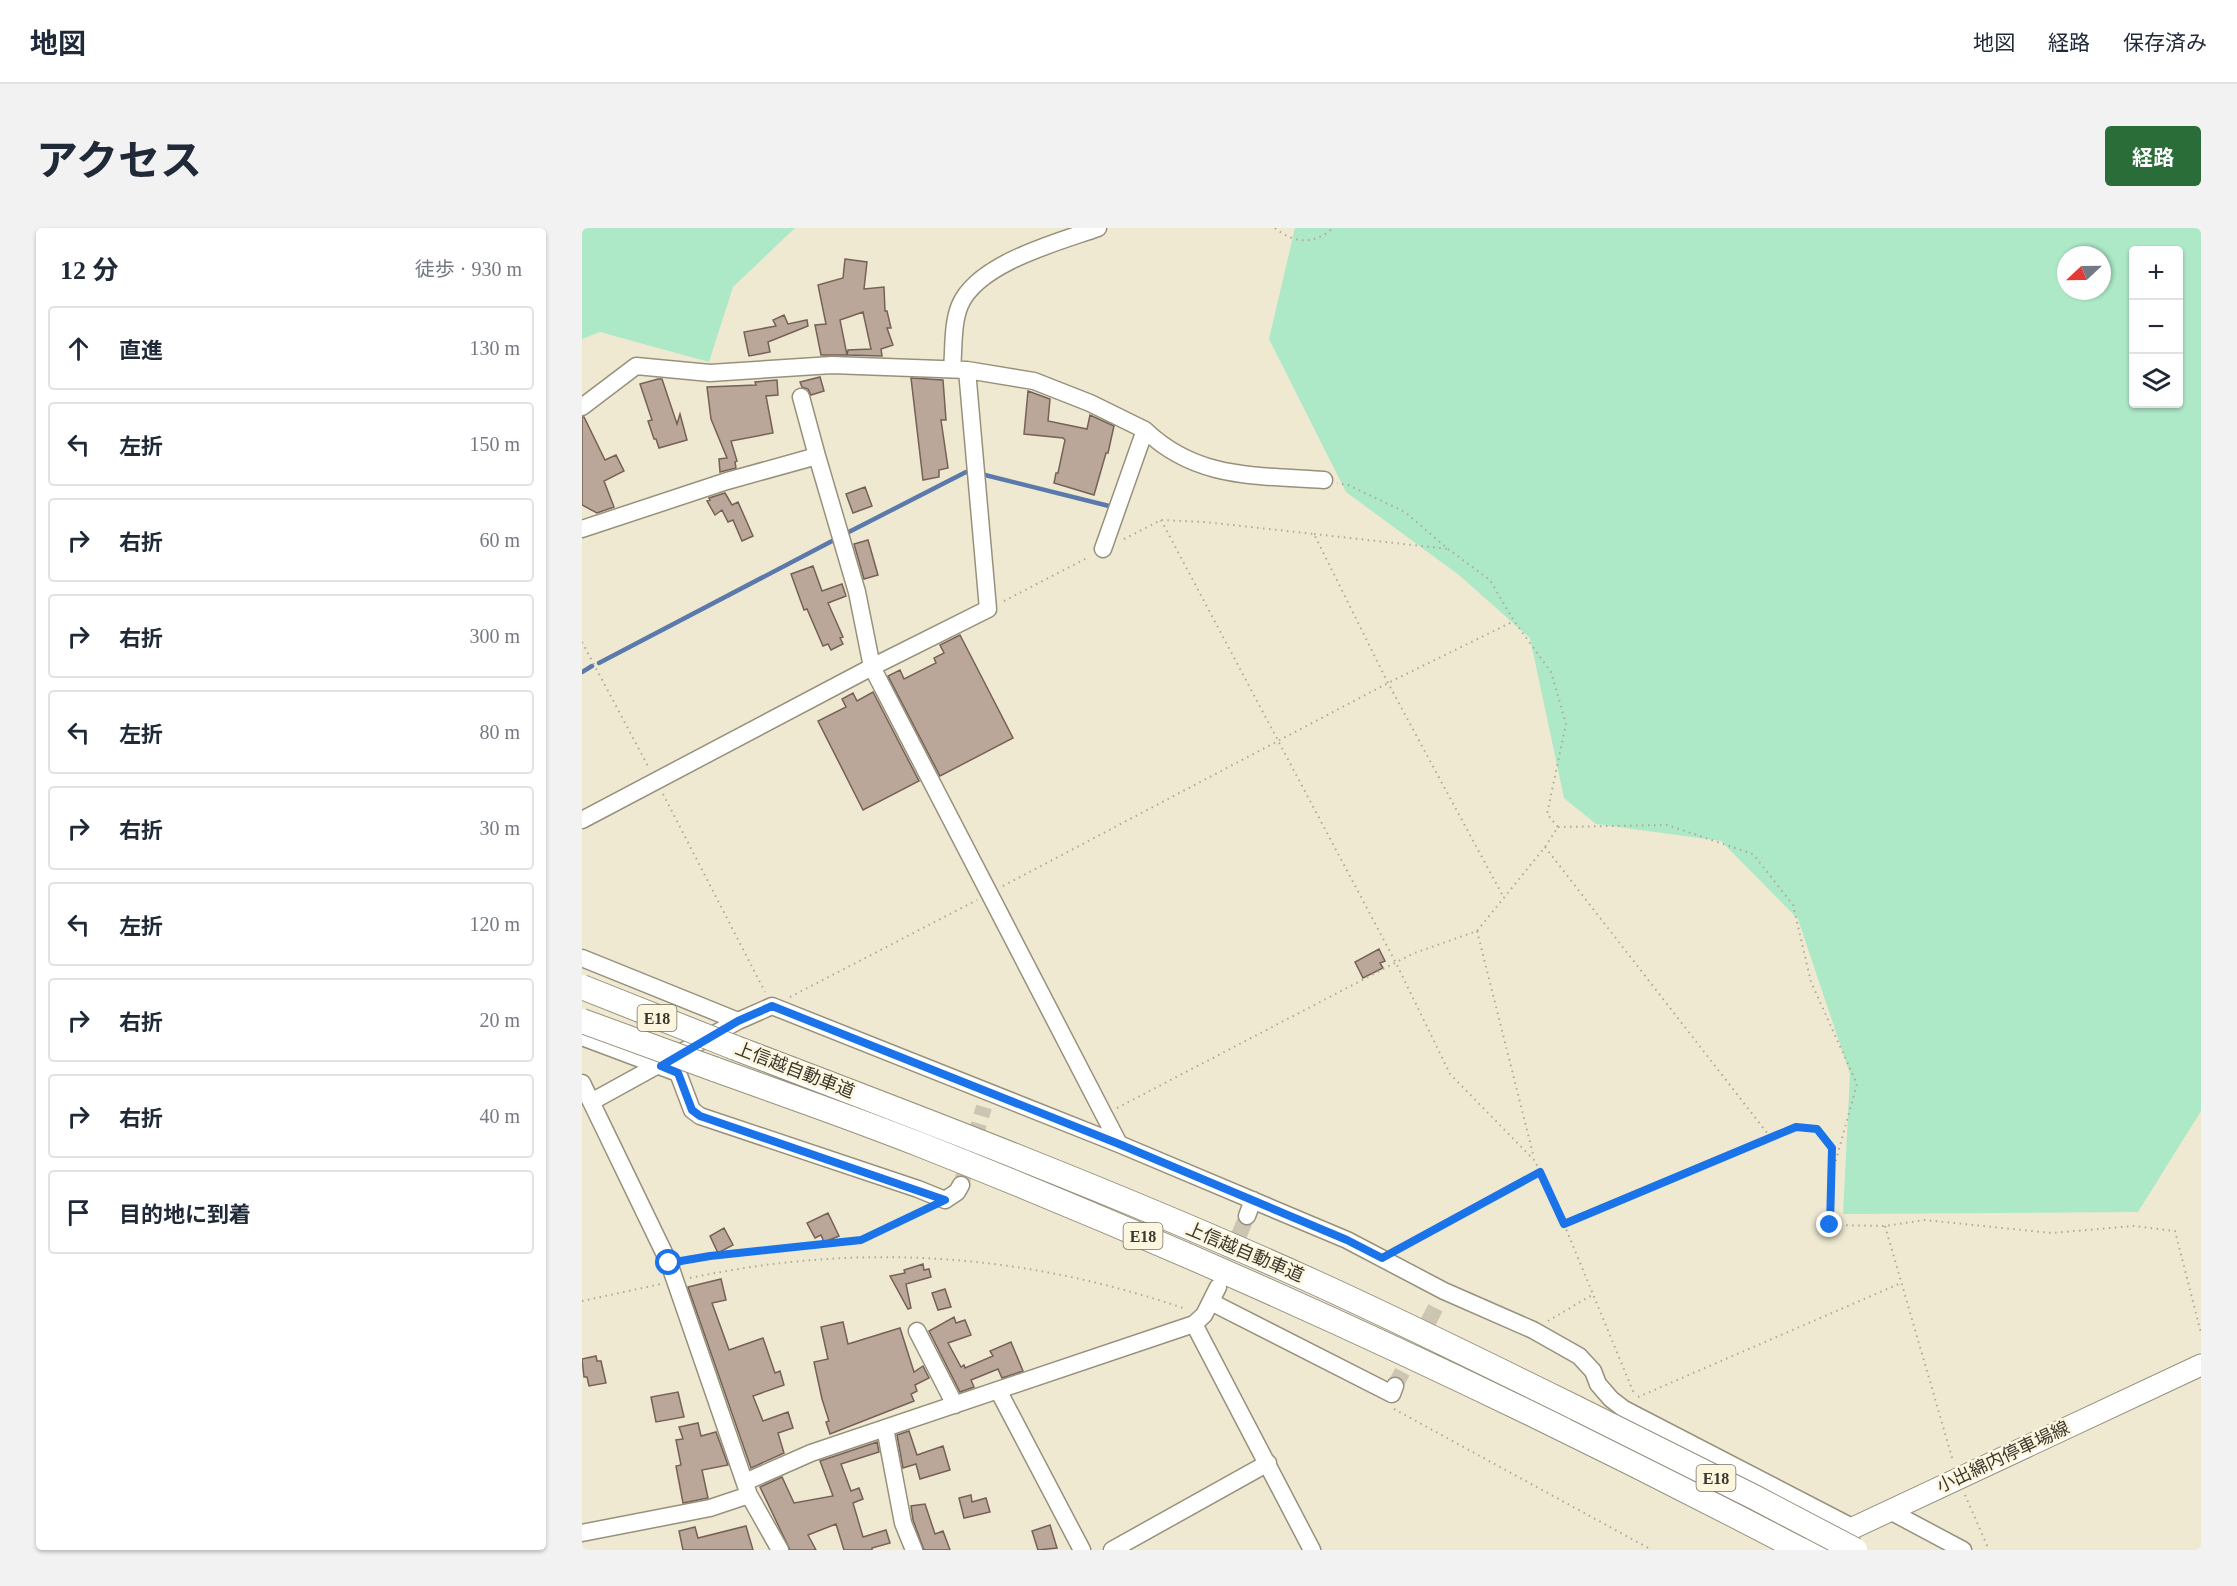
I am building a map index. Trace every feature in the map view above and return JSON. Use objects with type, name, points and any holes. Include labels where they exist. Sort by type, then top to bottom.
[{"type":"highway","name":"上信越自動車道","points":[[582,987],[1020,1157],[1214,1239],[1384,1315],[1754,1497],[1853,1538]]},
{"type":"highway","name":"上信越自動車道","points":[[582,1021],[918,1144],[1211,1265],[1425,1362],[1803,1550]]},
{"type":"main road","name":"小出綿内停車場線","points":[[1803,1550],[1853,1538],[1888,1510],[2201,1365]]},
{"type":"street","points":[[582,820],[872,667],[988,609],[960,370],[959,308],[963,298],[981,279],[1034,251],[1098,228]]},
{"type":"street","points":[[582,407],[636,366],[710,373],[832,365],[960,370],[1034,381],[1090,403],[1145,430],[1161,446],[1192,463],[1222,472],[1324,480]]},
{"type":"street","points":[[801,398],[856,592],[872,667],[1119,1144]]},
{"type":"street","points":[[1103,549],[1145,430]]},
{"type":"street","points":[[582,529],[727,482],[817,456]]},
{"type":"street","points":[[582,958],[738,1021]]},
{"type":"street","points":[[591,1102],[661,1066],[738,1021],[772,1006],[987,1100],[1119,1144],[1250,1208],[1347,1240],[1382,1258],[1441,1297],[1533,1330],[1579,1356],[1593,1371],[1598,1384],[1611,1399],[1624,1409],[1853,1538]]},
{"type":"street","points":[[582,1037],[678,1073],[692,1110],[700,1116],[907,1185],[945,1200],[957,1192],[961,1185]]},
{"type":"street","points":[[582,1083],[669,1263],[747,1489],[780,1550]]},
{"type":"street","points":[[582,1533],[710,1508],[811,1454],[1194,1324],[1204,1315],[1214,1295],[1392,1394],[1395,1386]]},
{"type":"street","points":[[1194,1324],[1312,1550]]},
{"type":"street","points":[[917,1331],[955,1405]]},
{"type":"street","points":[[998,1390],[1082,1550]]},
{"type":"street","points":[[885,1428],[903,1523],[914,1550]]},
{"type":"street","points":[[1112,1550],[1268,1463]]},
{"type":"street","points":[[1888,1510],[1963,1550]]},
{"type":"path","points":[[1275,228],[1285,236],[1300,242],[1311,241],[1325,235],[1333,228]]},
{"type":"path","points":[[1324,480],[1348,485],[1406,512],[1448,549],[1490,580],[1514,621],[1551,672],[1566,724],[1547,814],[1558,827]]},
{"type":"path","points":[[988,609],[1161,520],[1205,522],[1448,549]]},
{"type":"path","points":[[1161,520],[1396,963],[1450,1074],[1535,1161]]},
{"type":"path","points":[[1314,534],[1388,683],[1504,899]]},
{"type":"path","points":[[582,642],[772,1006],[1388,683],[1514,621]]},
{"type":"path","points":[[1558,827],[1667,825],[1753,854],[1793,905],[1810,982],[1857,1084],[1831,1176]]},
{"type":"path","points":[[1104,1116],[1130,1100],[1412,954],[1477,931],[1545,847],[1558,827]]},
{"type":"path","points":[[1545,847],[1771,1138]]},
{"type":"path","points":[[1477,931],[1535,1161],[1564,1224],[1636,1399],[1902,1283]]},
{"type":"path","points":[[1564,1224],[1796,1127],[1817,1129],[1832,1148],[1830,1225],[1885,1226],[1925,1220],[2051,1233],[2134,1226],[2175,1231],[2201,1334]]},
{"type":"path","points":[[1382,1258],[1540,1172]]},
{"type":"path","points":[[669,1263],[710,1256],[861,1240],[945,1200]]},
{"type":"path","points":[[1885,1226],[1958,1478],[1989,1550]]},
{"type":"path","points":[[1533,1330],[1593,1295]]},
{"type":"green space","points":[[582,228],[795,228],[733,287],[709,362],[600,332],[582,339]]},
{"type":"green space","points":[[1295,228],[2201,228],[2201,1111],[2138,1212],[1843,1214],[1850,1074],[1798,919],[1721,841],[1596,824],[1564,798],[1530,638],[1459,575],[1346,492],[1269,339]]},
{"type":"building","points":[[845,259],[867,262],[864,289],[884,287],[885,311],[887,311],[891,328],[887,328],[893,345],[881,349],[882,356],[821,355],[815,325],[826,324],[818,285],[843,278]],"holes":[[[863,312],[871,349],[848,350],[847,355],[840,320]]]},
{"type":"building","points":[[784,315],[788,324],[807,320],[808,326],[768,342],[770,352],[749,356],[744,332],[776,326],[773,320]]},
{"type":"building","points":[[820,377],[824,391],[811,395],[800,382]]},
{"type":"building","points":[[911,378],[943,380],[946,420],[941,420],[948,468],[939,470],[939,477],[923,480]]},
{"type":"building","points":[[662,379],[677,424],[680,414],[687,440],[659,448],[648,421],[652,420],[640,384]]},
{"type":"building","points":[[777,380],[778,395],[766,396],[773,433],[731,441],[737,461],[735,462],[736,468],[720,472],[719,459],[727,458],[711,419],[707,387],[756,385],[755,382]]},
{"type":"building","points":[[1028,391],[1050,399],[1048,421],[1087,429],[1090,415],[1114,426],[1094,495],[1054,483],[1065,440],[1024,434]]},
{"type":"building","points":[[582,417],[605,460],[616,455],[624,471],[604,481],[614,507],[597,513],[582,505]]},
{"type":"building","points":[[865,487],[872,506],[853,513],[846,494]]},
{"type":"building","points":[[725,493],[732,505],[738,502],[753,536],[742,541],[733,520],[728,522],[722,510],[715,515],[707,501],[710,500],[709,498]]},
{"type":"building","points":[[868,540],[878,575],[864,579],[854,544]]},
{"type":"building","points":[[813,566],[822,591],[842,584],[846,596],[828,603],[843,637],[840,638],[843,644],[831,650],[828,644],[823,646],[807,609],[804,610],[791,574]]},
{"type":"building","points":[[960,635],[1013,738],[940,776],[888,676],[900,670],[904,679],[936,663],[934,658],[944,653],[940,645]]},
{"type":"building","points":[[873,692],[919,781],[863,810],[818,721],[846,707],[842,699],[853,693],[857,701]]},
{"type":"building","points":[[1379,949],[1385,961],[1380,963],[1383,968],[1363,978],[1355,962]]},
{"type":"building","points":[[828,1213],[839,1236],[824,1242],[821,1235],[815,1238],[807,1223]]},
{"type":"building","points":[[724,1228],[733,1245],[718,1253],[710,1236]]},
{"type":"building","points":[[923,1264],[924,1270],[929,1269],[931,1277],[906,1284],[911,1308],[908,1309],[890,1276],[905,1273],[904,1270]]},
{"type":"building","points":[[721,1279],[726,1300],[712,1303],[729,1350],[763,1338],[775,1373],[780,1371],[784,1385],[753,1396],[763,1421],[788,1412],[793,1428],[778,1433],[784,1453],[751,1468],[688,1287]]},
{"type":"building","points":[[945,1289],[951,1307],[938,1310],[932,1293]]},
{"type":"building","points":[[954,1317],[956,1323],[965,1320],[971,1335],[948,1343],[961,1367],[964,1365],[965,1368],[993,1356],[990,1351],[1011,1342],[1023,1371],[1002,1378],[998,1369],[971,1380],[974,1387],[960,1392],[929,1331]]},
{"type":"building","points":[[843,1322],[848,1344],[900,1328],[914,1372],[923,1366],[929,1378],[915,1385],[917,1391],[911,1394],[914,1401],[830,1434],[826,1422],[829,1421],[814,1362],[828,1359],[821,1327]]},
{"type":"building","points":[[596,1356],[597,1361],[601,1361],[606,1383],[589,1386],[587,1377],[584,1377],[582,1359]]},
{"type":"building","points":[[678,1392],[684,1417],[656,1422],[651,1397]]},
{"type":"building","points":[[698,1423],[701,1436],[716,1432],[728,1465],[702,1470],[708,1498],[683,1503],[676,1466],[681,1465],[676,1440],[683,1439],[679,1427]]},
{"type":"building","points":[[909,1431],[917,1455],[943,1446],[950,1470],[920,1479],[916,1464],[903,1468],[897,1435]]},
{"type":"building","points":[[877,1442],[879,1452],[841,1464],[851,1491],[859,1488],[863,1499],[853,1503],[863,1537],[886,1530],[890,1543],[872,1548],[872,1550],[844,1550],[836,1524],[808,1535],[816,1550],[790,1550],[760,1487],[782,1477],[794,1503],[833,1496],[820,1461]]},
{"type":"building","points":[[971,1495],[972,1502],[986,1498],[990,1512],[964,1518],[959,1498]]},
{"type":"building","points":[[925,1504],[935,1534],[943,1531],[950,1550],[924,1550],[913,1520],[911,1506]]},
{"type":"building","points":[[1050,1525],[1057,1548],[1038,1550],[1032,1531]]},
{"type":"building","points":[[746,1526],[753,1550],[683,1550],[679,1531],[695,1527],[698,1538]]},
{"type":"waterway","points":[[843,535],[966,472]]},
{"type":"waterway","points":[[985,475],[1109,506]]},
{"type":"waterway","points":[[599,663],[834,540]]},
{"type":"waterway","points":[[582,672],[592,666]]},
{"type":"tunnel","points":[[961,1185],[984,1107]]},
{"type":"tunnel","points":[[1220,1281],[1247,1216]]},
{"type":"tunnel","points":[[1395,1386],[1438,1303]]},
{"type":"route","points":[[669,1263],[710,1256],[861,1240],[945,1200],[700,1116],[692,1110],[678,1073],[661,1066],[738,1021],[772,1006],[1119,1144],[1347,1240],[1382,1258],[1540,1172],[1564,1224],[1796,1127],[1817,1129],[1832,1148],[1830,1225]]}]
